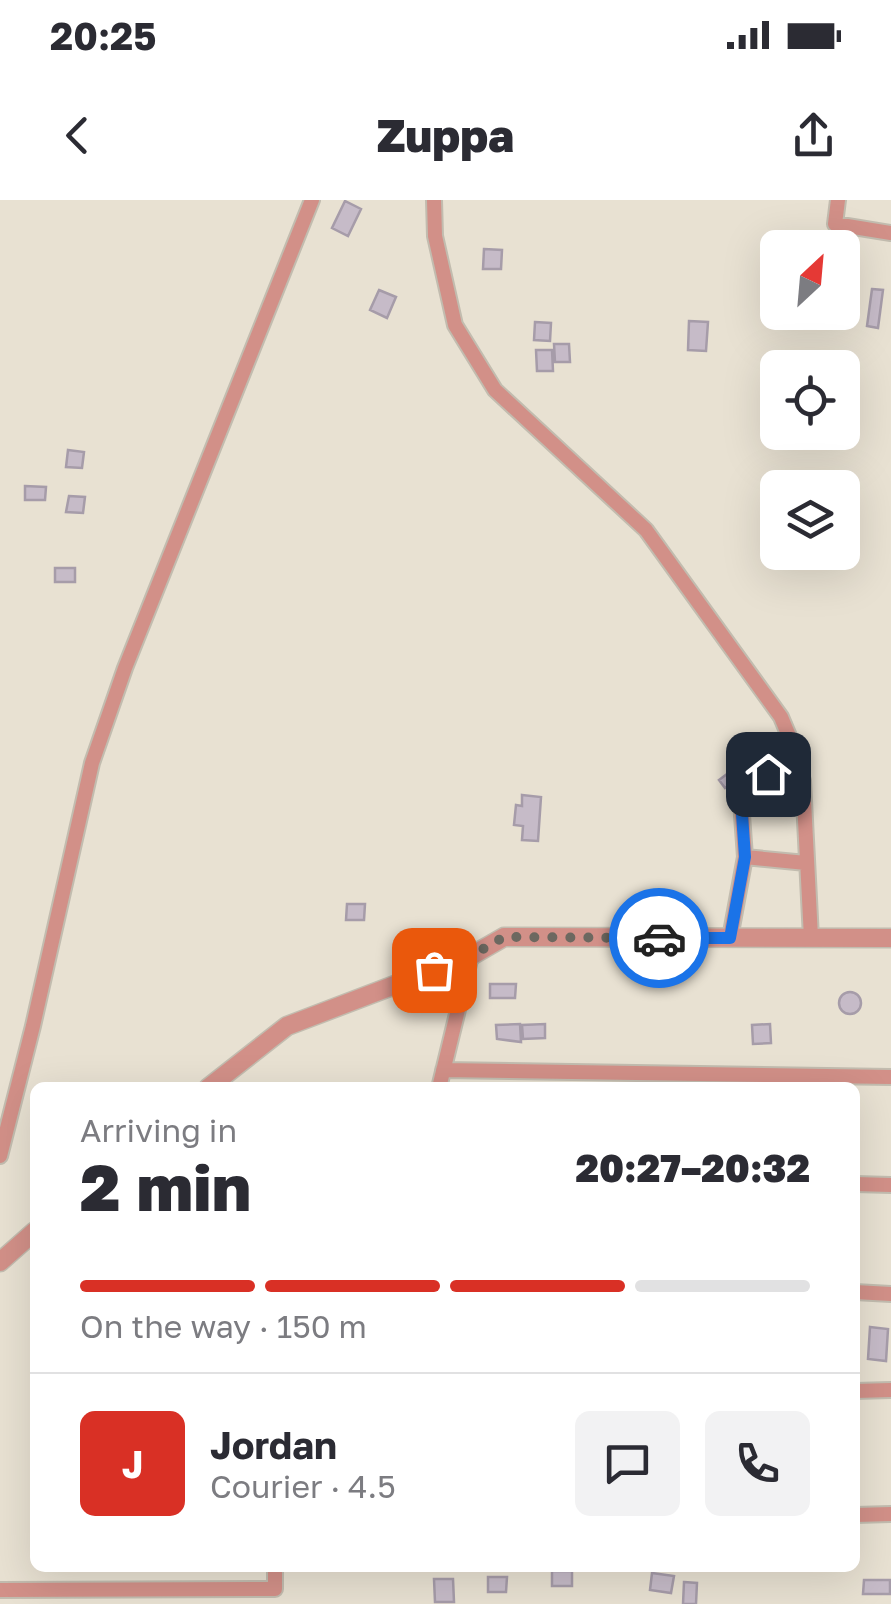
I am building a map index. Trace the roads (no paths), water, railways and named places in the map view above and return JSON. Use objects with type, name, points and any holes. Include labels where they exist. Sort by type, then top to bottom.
[{"type":"street","points":[[0,1156],[92,763],[125,668],[312,200]]},
{"type":"street","points":[[434,200],[435,236],[456,325],[495,390],[646,530],[781,716],[802,781],[811,938]]},
{"type":"street","points":[[838,200],[836,224],[891,233]]},
{"type":"street","points":[[730,938],[745,857],[741,800],[794,748]]},
{"type":"street","points":[[745,857],[806,863]]},
{"type":"street","points":[[216,1082],[287,1026],[471,956],[504,937],[891,938]]},
{"type":"street","points":[[440,1082],[471,956]]},
{"type":"street","points":[[443,1070],[891,1078]]},
{"type":"street","points":[[860,1184],[891,1185]]},
{"type":"street","points":[[0,1262],[30,1235]]},
{"type":"street","points":[[860,1292],[891,1294]]},
{"type":"street","points":[[860,1391],[891,1390]]},
{"type":"street","points":[[860,1515],[891,1514]]},
{"type":"street","points":[[0,1590],[275,1597],[278,1572]]}]
